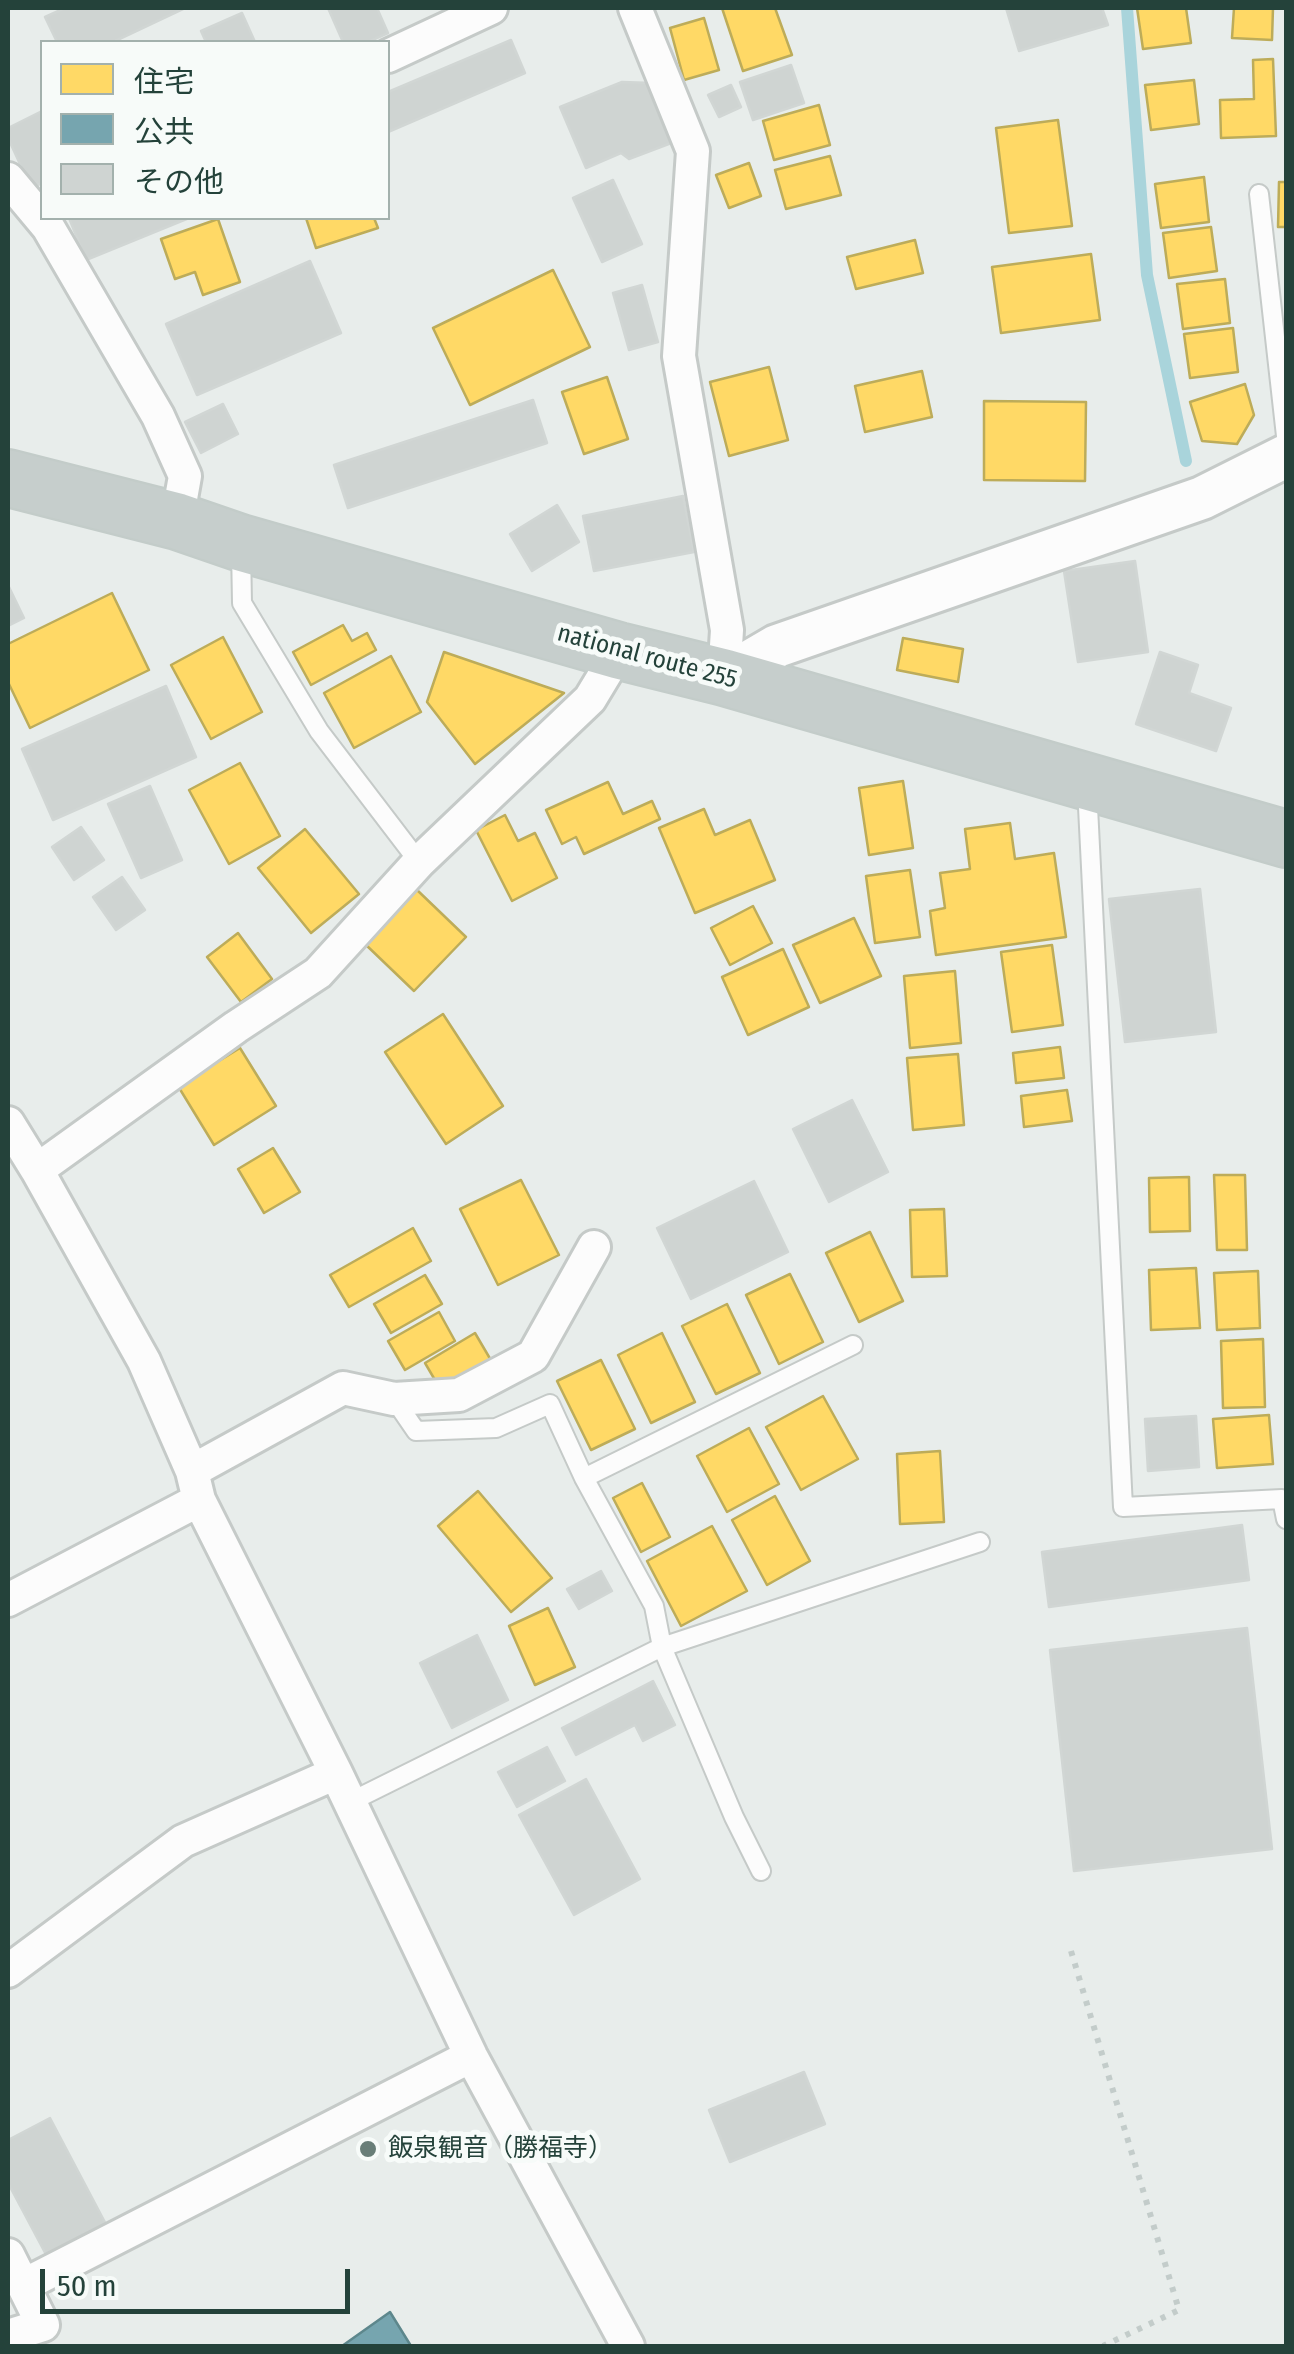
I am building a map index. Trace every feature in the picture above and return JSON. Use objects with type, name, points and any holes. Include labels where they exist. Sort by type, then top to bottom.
[{"type":"highway","name":"national route 255","points":[[8,478],[177,522],[619,652],[724,677],[1286,839]]},
{"type":"street","points":[[390,55],[490,8]]},
{"type":"street","points":[[635,8],[693,151],[679,356],[727,630],[724,677]]},
{"type":"street","points":[[8,179],[40,216]]},
{"type":"street","points":[[43,220],[158,416],[185,476],[177,522]]},
{"type":"street","points":[[724,677],[776,646],[1202,498],[1286,456]]},
{"type":"street","points":[[37,1170],[318,973],[419,862],[590,699],[619,652]]},
{"type":"street","points":[[8,1123],[144,1361],[195,1486],[471,2056],[628,2346]]},
{"type":"street","points":[[8,1600],[195,1486],[343,1388],[394,1399],[459,1395],[534,1356],[594,1246]]},
{"type":"street","points":[[8,1971],[184,1841],[343,1788]]},
{"type":"street","points":[[24,2285],[471,2056]]},
{"type":"street","points":[[8,2254],[49,2336],[8,2336]]},
{"type":"lane","points":[[1260,194],[1286,436]]},
{"type":"lane","points":[[241,543],[242,603],[319,731],[419,862]]},
{"type":"lane","points":[[1086,782],[1123,1508],[1282,1499],[1286,1519]]},
{"type":"lane","points":[[584,1478],[853,1345]]},
{"type":"lane","points":[[394,1399],[416,1432],[496,1428],[550,1404],[584,1478],[654,1606],[662,1647],[760,1871]]},
{"type":"lane","points":[[343,1788],[662,1647],[980,1542]]},
{"type":"path","points":[[1071,1951],[1179,2310],[1103,2346]]},
{"type":"building: 住宅","points":[[722,8],[775,8],[792,55],[743,71]]},
{"type":"building: 住宅","points":[[1137,8],[1186,8],[1191,43],[1143,49]]},
{"type":"building: 住宅","points":[[1234,8],[1273,8],[1272,40],[1232,38]]},
{"type":"building: 住宅","points":[[704,18],[719,70],[684,80],[670,28]]},
{"type":"building: 住宅","points":[[1273,59],[1276,136],[1221,138],[1220,100],[1254,99],[1253,60]]},
{"type":"building: 住宅","points":[[1194,80],[1199,124],[1151,130],[1145,85]]},
{"type":"building: 住宅","points":[[819,105],[830,145],[774,160],[763,121]]},
{"type":"building: 住宅","points":[[1058,120],[1072,226],[1009,233],[996,128]]},
{"type":"building: 住宅","points":[[830,156],[841,195],[786,209],[775,170]]},
{"type":"building: 住宅","points":[[749,163],[761,196],[729,208],[716,175]]},
{"type":"building: 住宅","points":[[1204,177],[1209,222],[1161,228],[1155,184]]},
{"type":"building: 住宅","points":[[1279,182],[1286,182],[1286,227],[1278,227]]},
{"type":"building: 住宅","points":[[218,220],[240,282],[203,295],[195,272],[175,279],[161,239]]},
{"type":"building: 住宅","points":[[307,220],[375,220],[378,228],[316,248]]},
{"type":"building: 住宅","points":[[1211,227],[1217,271],[1169,278],[1163,233]]},
{"type":"building: 住宅","points":[[915,240],[923,273],[856,289],[847,257]]},
{"type":"building: 住宅","points":[[1091,254],[1100,320],[1001,333],[992,267]]},
{"type":"building: 住宅","points":[[553,270],[590,347],[470,405],[433,328]]},
{"type":"building: 住宅","points":[[1225,279],[1230,323],[1183,329],[1177,284]]},
{"type":"building: 住宅","points":[[1233,328],[1238,372],[1190,378],[1184,334]]},
{"type":"building: 住宅","points":[[769,367],[788,440],[729,456],[710,382]]},
{"type":"building: 住宅","points":[[922,371],[932,417],[865,432],[855,386]]},
{"type":"building: 住宅","points":[[607,377],[628,439],[584,454],[562,392]]},
{"type":"building: 住宅","points":[[1245,384],[1254,415],[1237,444],[1202,441],[1190,402]]},
{"type":"building: 住宅","points":[[984,401],[1086,402],[1085,481],[984,480]]},
{"type":"building: 住宅","points":[[112,593],[149,670],[30,728],[8,682],[8,644]]},
{"type":"building: 住宅","points":[[343,625],[352,641],[367,633],[376,650],[311,685],[293,652]]},
{"type":"building: 住宅","points":[[223,637],[262,712],[211,739],[171,665]]},
{"type":"building: 住宅","points":[[903,638],[963,649],[958,682],[897,670]]},
{"type":"building: 住宅","points":[[444,652],[564,693],[475,764],[427,702]]},
{"type":"building: 住宅","points":[[391,656],[421,712],[354,748],[324,693]]},
{"type":"building: 住宅","points":[[240,763],[280,836],[229,864],[189,790]]},
{"type":"building: 住宅","points":[[903,781],[913,848],[869,855],[859,788]]},
{"type":"building: 住宅","points":[[608,782],[623,814],[652,801],[660,819],[584,854],[576,837],[562,844],[546,810]]},
{"type":"building: 住宅","points":[[704,809],[715,835],[750,820],[775,880],[695,913],[659,828]]},
{"type":"building: 住宅","points":[[505,815],[518,841],[535,833],[557,878],[512,901],[476,830]]},
{"type":"building: 住宅","points":[[1010,823],[1015,859],[1054,853],[1066,937],[936,955],[930,911],[945,908],[940,873],[970,869],[965,829]]},
{"type":"building: 住宅","points":[[305,829],[359,894],[311,933],[258,868]]},
{"type":"building: 住宅","points":[[910,870],[920,937],[875,943],[866,876]]},
{"type":"building: 住宅","points":[[416,889],[466,937],[414,991],[364,943]]},
{"type":"building: 住宅","points":[[753,906],[772,943],[730,965],[711,928]]},
{"type":"building: 住宅","points":[[854,918],[881,976],[820,1003],[793,945]]},
{"type":"building: 住宅","points":[[238,933],[272,979],[241,1002],[207,957]]},
{"type":"building: 住宅","points":[[1052,945],[1063,1025],[1012,1032],[1001,952]]},
{"type":"building: 住宅","points":[[783,949],[809,1007],[748,1035],[722,977]]},
{"type":"building: 住宅","points":[[955,971],[961,1043],[910,1048],[904,976]]},
{"type":"building: 住宅","points":[[443,1014],[503,1106],[446,1144],[385,1052]]},
{"type":"building: 住宅","points":[[1060,1047],[1064,1078],[1016,1083],[1013,1053]]},
{"type":"building: 住宅","points":[[240,1048],[276,1106],[214,1145],[178,1086]]},
{"type":"building: 住宅","points":[[958,1054],[964,1125],[913,1130],[907,1058]]},
{"type":"building: 住宅","points":[[1067,1090],[1072,1121],[1024,1127],[1021,1096]]},
{"type":"building: 住宅","points":[[273,1148],[300,1192],[264,1213],[238,1169]]},
{"type":"building: 住宅","points":[[1214,1175],[1245,1175],[1247,1250],[1217,1250]]},
{"type":"building: 住宅","points":[[1189,1177],[1190,1231],[1150,1232],[1149,1178]]},
{"type":"building: 住宅","points":[[521,1180],[559,1255],[498,1285],[460,1209]]},
{"type":"building: 住宅","points":[[944,1209],[947,1276],[912,1277],[910,1210]]},
{"type":"building: 住宅","points":[[413,1228],[431,1261],[349,1307],[330,1275]]},
{"type":"building: 住宅","points":[[870,1232],[903,1301],[859,1322],[826,1253]]},
{"type":"building: 住宅","points":[[1196,1268],[1200,1328],[1151,1330],[1149,1270]]},
{"type":"building: 住宅","points":[[1258,1271],[1260,1328],[1217,1330],[1214,1273]]},
{"type":"building: 住宅","points":[[790,1274],[823,1342],[779,1364],[746,1295]]},
{"type":"building: 住宅","points":[[425,1275],[442,1304],[391,1333],[374,1304]]},
{"type":"building: 住宅","points":[[727,1304],[760,1373],[716,1394],[682,1326]]},
{"type":"building: 住宅","points":[[439,1312],[455,1341],[405,1370],[388,1341]]},
{"type":"building: 住宅","points":[[475,1333],[492,1362],[442,1392],[425,1363]]},
{"type":"building: 住宅","points":[[662,1333],[695,1402],[651,1423],[618,1355]]},
{"type":"building: 住宅","points":[[1263,1339],[1265,1407],[1223,1408],[1221,1341]]},
{"type":"building: 住宅","points":[[601,1360],[635,1429],[591,1450],[557,1381]]},
{"type":"building: 住宅","points":[[823,1396],[858,1459],[801,1490],[766,1427]]},
{"type":"building: 住宅","points":[[1269,1415],[1273,1464],[1217,1468],[1213,1419]]},
{"type":"building: 住宅","points":[[749,1428],[779,1484],[727,1512],[697,1456]]},
{"type":"building: 住宅","points":[[940,1451],[944,1522],[900,1524],[897,1454]]},
{"type":"building: 住宅","points":[[642,1483],[670,1537],[641,1552],[613,1498]]},
{"type":"building: 住宅","points":[[478,1491],[552,1578],[511,1612],[438,1526]]},
{"type":"building: 住宅","points":[[775,1496],[810,1561],[767,1585],[732,1520]]},
{"type":"building: 住宅","points":[[712,1526],[747,1591],[681,1626],[647,1561]]},
{"type":"building: 住宅","points":[[548,1608],[575,1667],[535,1685],[509,1626]]},
{"type":"building: 公共","points":[[390,2312],[411,2346],[342,2346]]},
{"type":"building: その他","points":[[65,8],[185,8],[117,40],[56,40],[45,17]]},
{"type":"building: その他","points":[[328,8],[377,8],[388,33],[372,40],[342,40]]},
{"type":"building: その他","points":[[1006,8],[1102,8],[1108,25],[1019,51]]},
{"type":"building: その他","points":[[242,13],[254,40],[205,40],[201,31]]},
{"type":"building: その他","points":[[511,40],[525,73],[390,131],[390,91]]},
{"type":"building: その他","points":[[791,65],[804,103],[753,120],[740,82]]},
{"type":"building: その他","points":[[622,82],[652,83],[674,142],[629,159],[621,153],[586,168],[560,107]]},
{"type":"building: その他","points":[[731,85],[741,107],[719,117],[708,95]]},
{"type":"building: その他","points":[[40,112],[40,184],[31,188],[8,138],[8,128]]},
{"type":"building: その他","points":[[613,180],[642,244],[602,262],[573,198]]},
{"type":"building: その他","points":[[70,220],[184,220],[86,260]]},
{"type":"building: その他","points":[[310,261],[341,333],[197,395],[166,324]]},
{"type":"building: その他","points":[[642,285],[658,342],[629,350],[613,293]]},
{"type":"building: その他","points":[[533,400],[547,443],[348,508],[334,465]]},
{"type":"building: その他","points":[[223,404],[238,434],[201,453],[185,422]]},
{"type":"building: その他","points":[[683,496],[694,552],[594,571],[583,516]]},
{"type":"building: その他","points":[[557,505],[579,542],[532,571],[510,534]]},
{"type":"building: その他","points":[[1135,561],[1148,652],[1078,662],[1064,571]]},
{"type":"building: その他","points":[[8,585],[24,618],[8,626]]},
{"type":"building: その他","points":[[1160,652],[1198,665],[1189,693],[1231,708],[1216,751],[1136,724]]},
{"type":"building: その他","points":[[166,686],[196,757],[53,820],[22,749]]},
{"type":"building: その他","points":[[150,786],[182,860],[141,878],[108,804]]},
{"type":"building: その他","points":[[81,827],[104,860],[74,880],[52,847]]},
{"type":"building: その他","points":[[122,877],[145,910],[116,930],[93,897]]},
{"type":"building: その他","points":[[1200,889],[1216,1032],[1125,1042],[1109,899]]},
{"type":"building: その他","points":[[852,1100],[888,1172],[829,1202],[793,1129]]},
{"type":"building: その他","points":[[754,1181],[788,1252],[691,1299],[657,1228]]},
{"type":"building: その他","points":[[1196,1416],[1199,1467],[1148,1471],[1145,1419]]},
{"type":"building: その他","points":[[1242,1525],[1249,1580],[1049,1607],[1042,1552]]},
{"type":"building: その他","points":[[601,1571],[612,1591],[579,1609],[567,1589]]},
{"type":"building: その他","points":[[1247,1628],[1272,1849],[1074,1871],[1050,1650]]},
{"type":"building: その他","points":[[477,1635],[508,1700],[452,1728],[420,1663]]},
{"type":"building: その他","points":[[653,1681],[675,1725],[643,1741],[635,1725],[576,1755],[562,1728]]},
{"type":"building: その他","points":[[547,1747],[565,1781],[517,1807],[498,1772]]},
{"type":"building: その他","points":[[586,1779],[640,1879],[574,1915],[519,1815]]},
{"type":"building: その他","points":[[804,2072],[825,2124],[730,2162],[709,2110]]},
{"type":"building: その他","points":[[50,2118],[109,2230],[50,2262],[8,2183],[8,2140]]},
{"type":"waterway","points":[[1127,8],[1147,275],[1186,461]]},
{"type":"place","name":"飯泉観音（勝福寺）","points":[[368,2149]]}]
